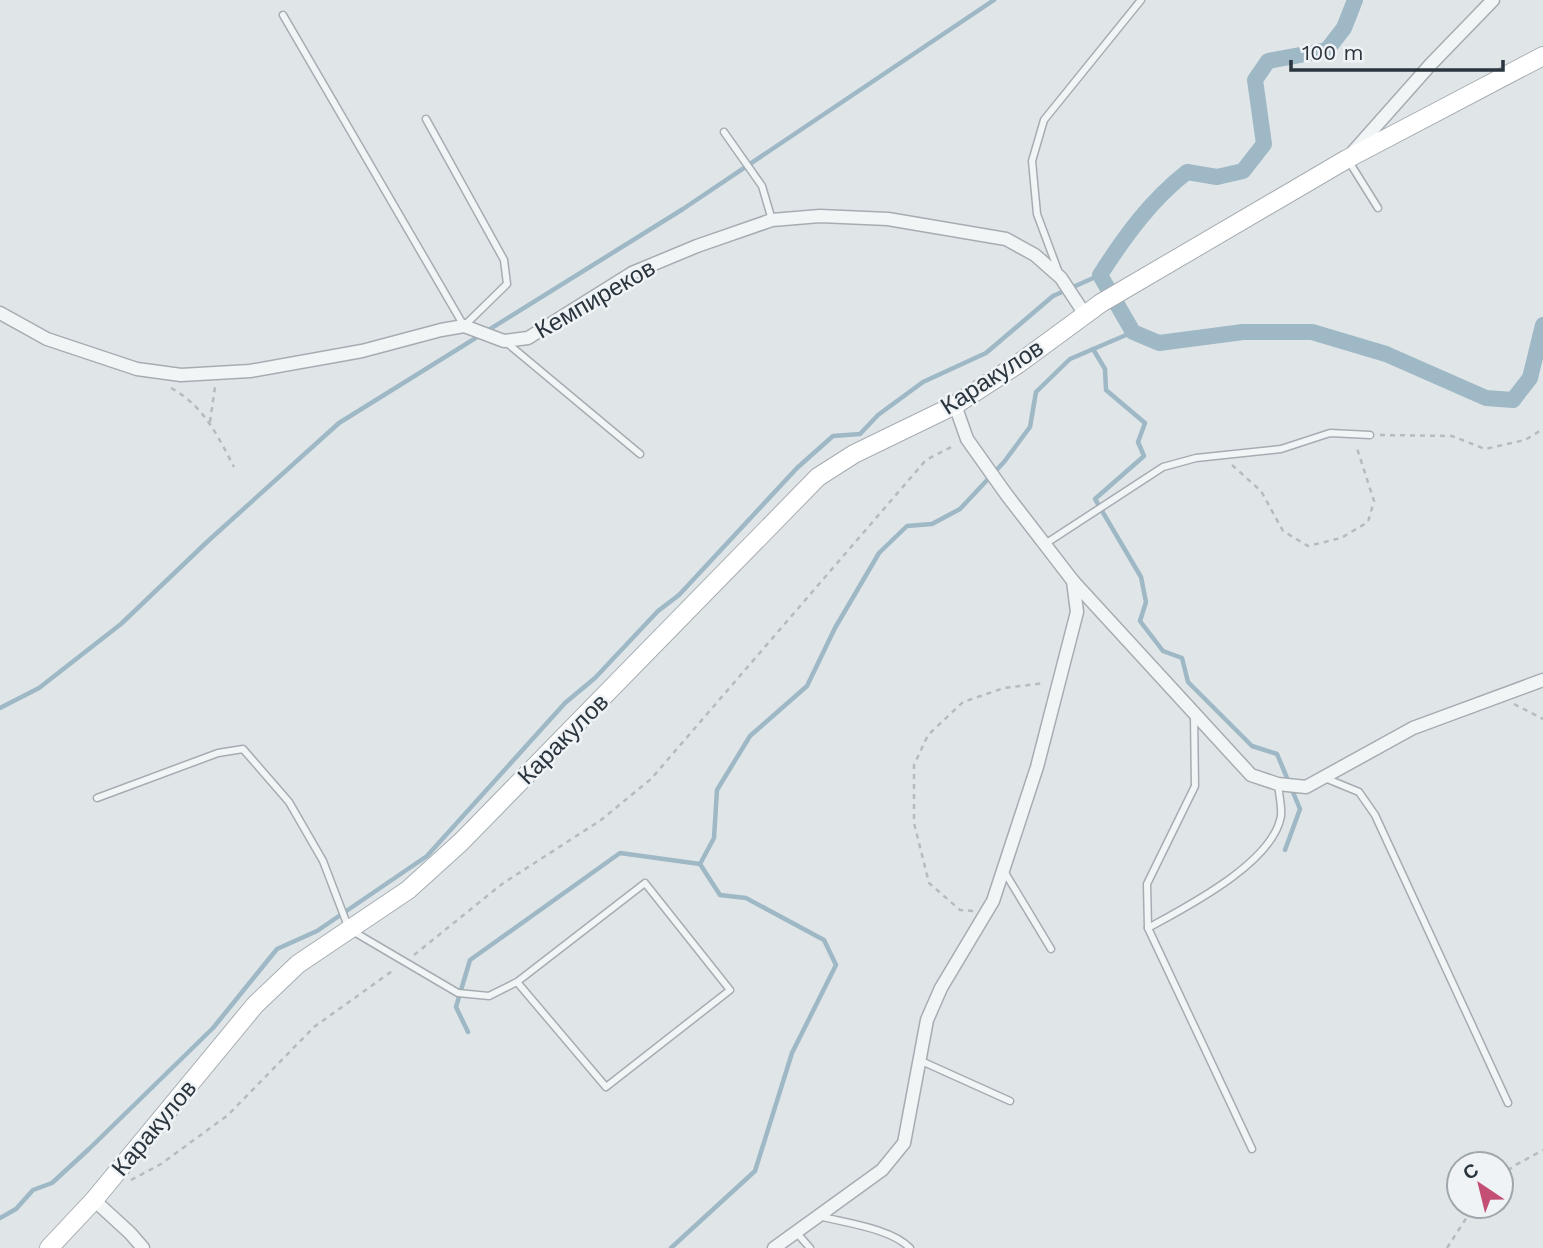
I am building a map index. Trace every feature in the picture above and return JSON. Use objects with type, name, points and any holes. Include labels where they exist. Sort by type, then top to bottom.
[{"type":"main road","name":"Каракулов","points":[[49,1248],[94,1200],[255,1004],[298,964],[408,890],[461,842],[818,477],[854,454],[956,405],[1018,364],[1084,313],[1347,159],[1543,56]]},
{"type":"street","points":[[1347,159],[1431,64],[1493,0]]},
{"type":"street","name":"Кемпиреков","points":[[499,339],[528,338],[632,273],[697,246],[772,220],[820,216],[888,219],[1006,239],[1035,255],[1061,278],[1084,313]]},
{"type":"street","points":[[0,313],[47,339],[137,369],[181,375],[250,371],[362,351],[442,330],[467,328],[499,339]]},
{"type":"street","points":[[956,405],[967,439],[1073,581],[1251,775],[1278,784],[1306,787],[1413,728],[1543,680]]},
{"type":"street","points":[[774,1248],[882,1170],[904,1143],[927,1020],[941,988],[993,901],[1037,767],[1077,612],[1073,581]]},
{"type":"street","points":[[94,1200],[143,1248]]},
{"type":"lane","points":[[1061,278],[1037,214],[1032,161],[1044,120],[1141,0]]},
{"type":"lane","points":[[283,15],[467,328],[507,284],[504,260],[426,119]]},
{"type":"lane","points":[[724,132],[762,186],[772,220]]},
{"type":"lane","points":[[1347,159],[1378,208]]},
{"type":"lane","points":[[499,339],[640,454]]},
{"type":"lane","points":[[1045,544],[1163,467],[1196,458],[1281,449],[1330,433],[1370,435]]},
{"type":"lane","points":[[1195,713],[1195,786],[1147,884],[1148,928],[1252,1149]]},
{"type":"lane","points":[[97,798],[218,753],[243,750],[289,803],[323,861],[349,929],[458,993],[489,996],[517,982],[645,883],[730,990],[606,1087],[517,982]]},
{"type":"lane","points":[[1323,778],[1359,792],[1375,815],[1508,1103]]},
{"type":"lane","points":[[1148,928],[1210,894],[1268,845],[1280,817],[1278,784]]},
{"type":"lane","points":[[1003,869],[1051,949]]},
{"type":"lane","points":[[919,1060],[1010,1101]]},
{"type":"lane","points":[[817,1216],[873,1229],[905,1243],[910,1248]]},
{"type":"lane","points":[[796,1232],[810,1248]]},
{"type":"path","points":[[210,422],[214,389],[229,372]]},
{"type":"path","points":[[172,388],[183,394],[210,422],[234,467]]},
{"type":"path","points":[[1370,435],[1452,436],[1485,449],[1525,440],[1543,429]]},
{"type":"path","points":[[1221,456],[1261,491],[1283,531],[1308,545],[1341,538],[1368,522],[1374,501],[1353,434]]},
{"type":"path","points":[[128,1182],[162,1164],[228,1115],[314,1027],[405,962],[502,884],[601,820],[651,779],[926,460],[967,439]]},
{"type":"path","points":[[986,912],[960,910],[929,883],[914,823],[914,765],[928,735],[963,702],[1004,688],[1059,681]]},
{"type":"path","points":[[1499,695],[1543,719]]},
{"type":"path","points":[[1515,1166],[1543,1150]]},
{"type":"path","points":[[1447,1248],[1465,1220]]},
{"type":"waterway","points":[[0,708],[39,688],[121,624],[339,423],[683,209],[994,0]]},
{"type":"waterway","points":[[1355,0],[1344,28],[1327,50],[1268,61],[1255,80],[1264,144],[1243,171],[1217,177],[1187,172],[1139,219],[1100,275],[1133,332],[1159,343],[1243,332],[1312,332],[1386,354],[1486,398],[1513,400],[1530,378],[1543,325]]},
{"type":"waterway","points":[[0,1218],[16,1209],[33,1190],[52,1183],[89,1149],[213,1028],[277,949],[317,931],[427,856],[565,703],[595,678],[658,611],[679,595],[797,468],[833,436],[860,434],[878,415],[923,382],[986,353],[1053,296],[1100,275]]},
{"type":"waterway","points":[[468,1032],[456,1007],[470,960],[620,853],[700,864],[714,838],[717,790],[750,736],[807,686],[835,628],[879,553],[907,526],[932,524],[960,509],[1004,462],[1030,427],[1036,392],[1070,359],[1133,332]]},
{"type":"waterway","points":[[1093,349],[1105,369],[1106,390],[1145,423],[1138,442],[1144,456],[1095,499],[1141,577],[1146,602],[1140,621],[1163,651],[1182,658],[1188,682],[1252,746],[1277,754],[1300,809],[1285,850]]},
{"type":"waterway","points":[[671,1248],[755,1171],[792,1053],[836,965],[824,940],[746,898],[720,895],[700,864]]}]
